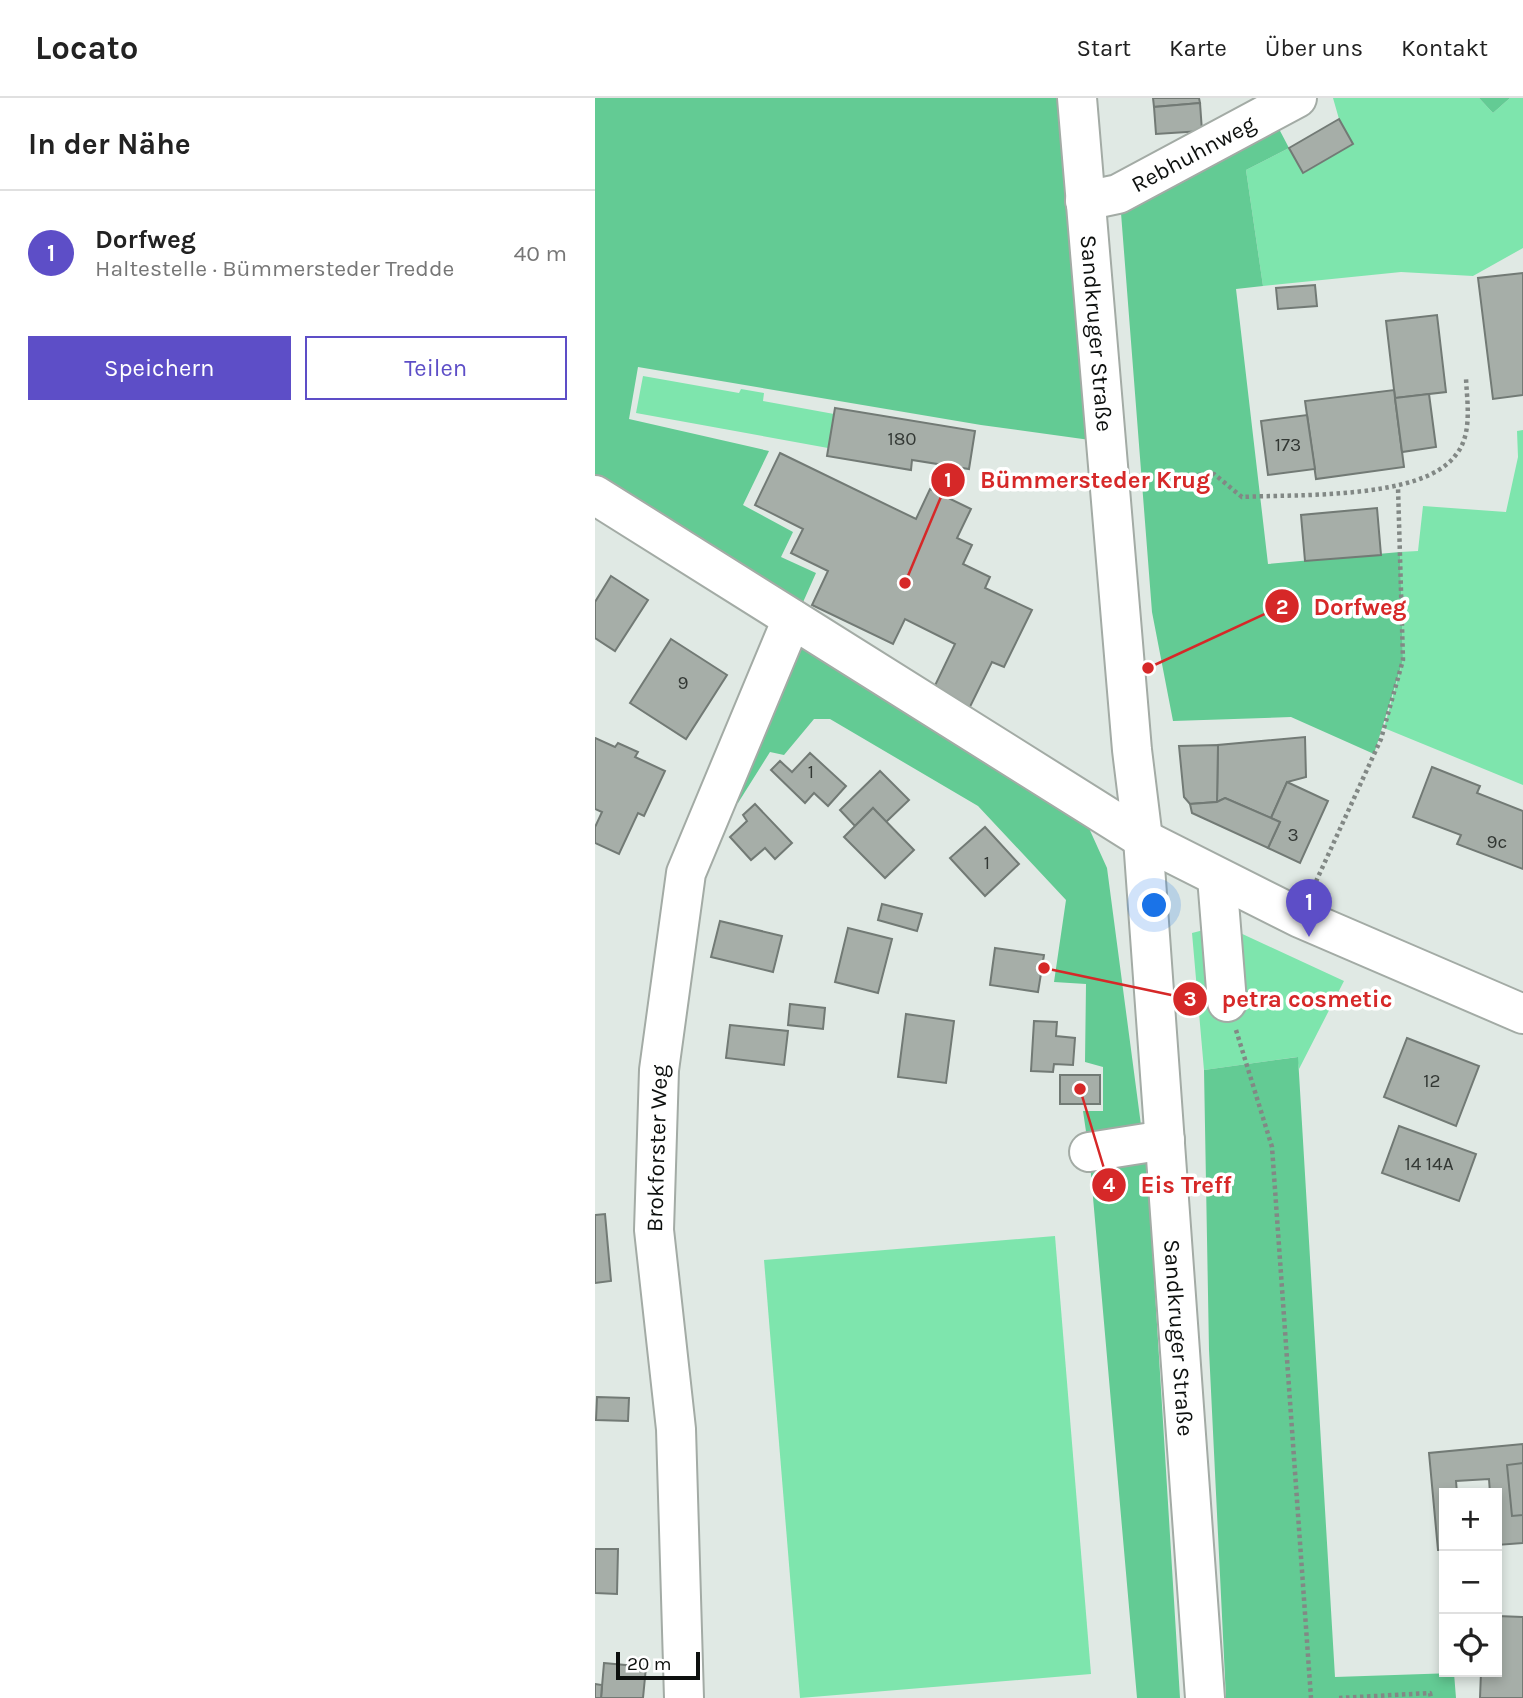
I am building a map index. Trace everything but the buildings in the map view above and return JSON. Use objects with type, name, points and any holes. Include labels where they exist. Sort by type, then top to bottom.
[{"type":"street","name":"Sandkruger Straße","points":[[1077,98],[1132,750],[1143,839],[1205,1698]]},
{"type":"street","name":"Rebhuhnweg","points":[[1085,201],[1118,194],[1297,98]]},
{"type":"street","points":[[595,495],[1143,839],[1300,918],[1523,1014]]},
{"type":"street","name":"Brokforster Weg","points":[[684,1698],[676,1429],[654,1230],[659,1070],[686,873],[792,619]]},
{"type":"street","points":[[1217,877],[1227,1002]]},
{"type":"street","points":[[1090,1152],[1165,1140]]},
{"type":"path","points":[[1111,480],[1214,474],[1242,497],[1398,487],[1426,479],[1456,456],[1468,423],[1466,378]]},
{"type":"path","points":[[1300,918],[1381,739],[1403,660],[1398,487]]},
{"type":"path","points":[[1227,1002],[1272,1147],[1311,1698]]},
{"type":"path","points":[[1339,1698],[1430,1693],[1431,1698]]},
{"type":"green space","points":[[595,98],[1058,98],[1090,440],[981,425],[638,367],[629,419],[769,451],[743,505],[793,532],[781,557],[816,573],[800,609],[595,487]]},
{"type":"green space","points":[[1333,98],[1479,98],[1493,113],[1510,98],[1523,98],[1523,248],[1473,276],[1401,272],[1263,286],[1246,170],[1289,148],[1304,173],[1353,144],[1339,119]]},
{"type":"green space","points":[[1479,98],[1510,98],[1493,113]]},
{"type":"green space","points":[[1278,127],[1289,148],[1246,170],[1263,286],[1236,289],[1268,564],[1400,552],[1403,660],[1374,754],[1291,717],[1173,721],[1152,612],[1121,213]]},
{"type":"green space","points":[[643,376],[739,393],[741,389],[764,393],[763,401],[834,414],[828,448],[636,413]]},
{"type":"green space","points":[[1523,430],[1523,785],[1384,728],[1403,660],[1400,552],[1418,551],[1423,506],[1506,512],[1518,457],[1517,431]]},
{"type":"green space","points":[[802,643],[1088,826],[1107,868],[1148,1178],[1180,1698],[1137,1698],[1089,1152],[1083,1111],[1103,1111],[1103,1067],[1085,1062],[1086,984],[1054,982],[1066,900],[978,806],[830,719],[814,719],[784,755],[770,752],[738,803],[718,796]]},
{"type":"green space","points":[[1223,925],[1344,981],[1299,1069],[1297,1057],[1204,1070],[1192,933]]},
{"type":"green space","points":[[1298,1057],[1335,1677],[1439,1674],[1439,1677],[1454,1677],[1456,1698],[1226,1698],[1209,1350],[1204,1070]]},
{"type":"green space","points":[[1055,1236],[1091,1674],[800,1698],[764,1260]]},
{"type":"place","name":"Bümmersteder Krug","points":[[905,583]]},
{"type":"place","name":"Dorfweg","points":[[1148,668]]},
{"type":"place","name":"Dorfweg","points":[[1309,937]]},
{"type":"place","name":"petra cosmetic","points":[[1044,968]]},
{"type":"place","name":"Eis Treff","points":[[1080,1089]]}]
